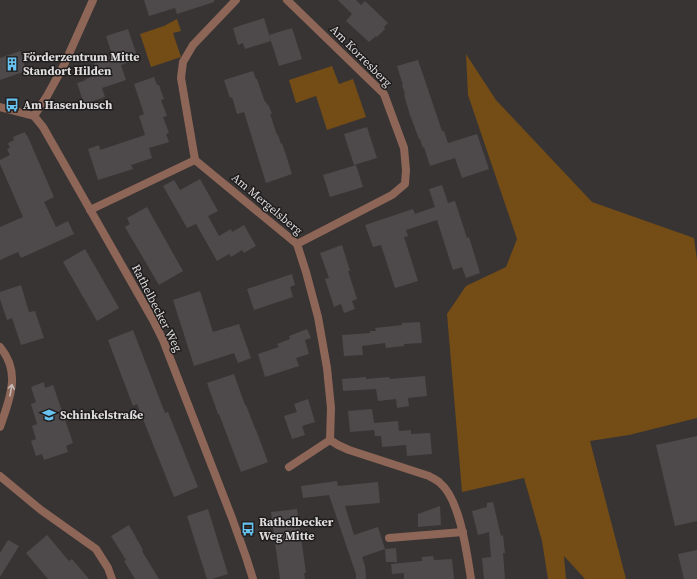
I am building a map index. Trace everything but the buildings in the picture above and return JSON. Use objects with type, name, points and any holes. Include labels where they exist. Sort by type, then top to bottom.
[{"type":"street","points":[[0,107],[34,116],[64,65],[93,0]]},
{"type":"street","points":[[90,210],[195,160],[181,78],[183,62],[193,45],[236,0]]},
{"type":"street","name":"Am Korresberg","points":[[287,0],[384,94],[404,148],[406,170],[406,184],[392,195],[298,244]]},
{"type":"street","name":"Rathelbecker Weg","points":[[34,116],[43,127],[163,340],[232,518],[253,579]]},
{"type":"street","name":"Am Mergelsberg","points":[[195,160],[298,244],[318,317],[327,368],[331,408],[330,440]]},
{"type":"street","points":[[0,348],[8,360],[12,372],[12,390],[0,427]]},
{"type":"street","points":[[289,467],[330,440],[349,450],[429,476],[440,483],[453,503],[463,532],[471,579]]},
{"type":"street","points":[[0,476],[41,510],[96,550],[108,568],[112,579]]},
{"type":"street","points":[[389,538],[463,532]]},
{"type":"shaded area","points":[[177,19],[181,31],[173,33],[181,57],[151,67],[140,34],[164,26]]},
{"type":"shaded area","points":[[466,54],[496,100],[592,202],[694,238],[697,260],[697,418],[629,435],[590,441],[626,579],[585,579],[564,556],[566,579],[548,579],[542,541],[524,478],[462,492],[447,314],[466,286],[506,267],[517,239],[468,95]]},
{"type":"shaded area","points":[[332,66],[339,84],[353,79],[366,117],[327,130],[316,96],[296,103],[289,80]]},
{"type":"place","name":"Förderzentrum Mitte Standort Hilden","points":[[12,64]]},
{"type":"place","name":"Am Hasenbusch","points":[[12,105]]},
{"type":"place","name":"Schinkelstraße","points":[[49,415]]},
{"type":"place","name":"Rathelbecker Weg Mitte","points":[[248,529]]}]
